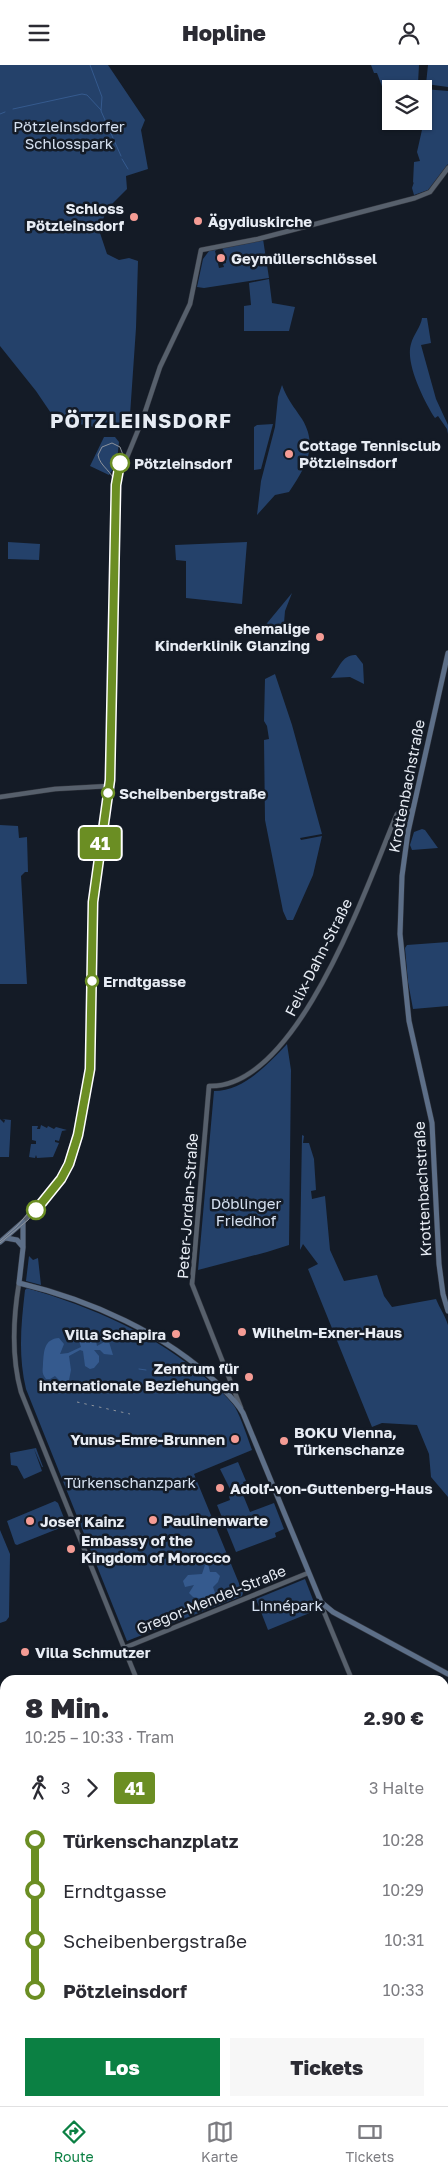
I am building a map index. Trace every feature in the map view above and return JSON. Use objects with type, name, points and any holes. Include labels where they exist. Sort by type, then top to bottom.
[{"type":"main road","name":"Krottenbachstraße","points":[[448,653],[412,810],[400,901],[402,961],[409,1021],[432,1121],[439,1264],[443,1294],[448,1311]]},
{"type":"main road","points":[[2,1240],[23,1222]]},
{"type":"main road","points":[[23,1222],[23,1248],[19,1283],[46,1290],[102,1311],[154,1337],[200,1368],[222,1388],[243,1413]]},
{"type":"main road","points":[[2,1240],[11,1237],[17,1240],[23,1248]]},
{"type":"main road","name":"Peter-Jordan-Straße","points":[[243,1413],[318,1597]]},
{"type":"main road","points":[[318,1597],[323,1605],[333,1612],[448,1674]]},
{"type":"street","points":[[23,1222],[66,1170],[76,1141],[89,1064],[92,897],[109,786],[116,484],[143,418],[160,367],[190,304],[201,250],[258,239],[409,200],[430,192],[448,168]]},
{"type":"street","points":[[0,797],[55,789],[109,786]]},
{"type":"street","name":"Felix-Dahn-Straße","points":[[209,1086],[224,1085],[240,1079],[269,1057],[290,1035],[318,989],[343,942],[397,814],[402,809],[412,810]]},
{"type":"street","name":"Peter-Jordan-Straße","points":[[209,1086],[192,1282],[243,1413]]},
{"type":"street","points":[[19,1283],[14,1345],[15,1367],[21,1392],[135,1675]]},
{"type":"street","points":[[222,1388],[230,1381]]},
{"type":"street","name":"Gregor-Mendel-Straße","points":[[124,1648],[308,1573]]},
{"type":"street","points":[[318,1597],[350,1675]]},
{"type":"green space","name":"Pötzleinsdorfer Schlosspark","points":[[0,65],[108,65],[145,120],[141,130],[148,169],[126,176],[127,189],[107,209],[99,230],[107,254],[119,260],[129,258],[138,261],[130,415],[134,418],[128,426],[130,427],[129,430],[109,430],[55,419],[36,391],[0,346]]},
{"type":"green space","points":[[371,65],[419,65],[418,80],[382,80],[382,86],[377,73],[374,73]]},
{"type":"green space","points":[[428,65],[448,65],[448,87],[432,85],[432,80],[426,80]]},
{"type":"green space","points":[[432,90],[448,91],[448,164],[428,190],[414,195],[412,188],[414,182],[414,162],[420,161],[417,152],[422,130],[432,130]]},
{"type":"green space","points":[[263,239],[269,278],[204,288],[197,287],[203,259],[209,251],[218,249],[215,251],[219,268],[224,267],[223,264],[226,263],[226,256],[222,248]]},
{"type":"green space","points":[[269,279],[272,303],[295,307],[289,331],[244,331],[244,306],[251,305],[249,283]]},
{"type":"green space","points":[[422,318],[427,318],[431,343],[421,345],[436,399],[448,425],[448,434],[447,429],[438,416],[435,418],[426,402],[413,371],[410,352],[411,344]]},
{"type":"green space","name":"Cottage Tennisclub Pötzleinsdorf","points":[[282,385],[288,399],[307,429],[310,448],[305,466],[289,492],[275,495],[257,515],[261,481],[275,427],[278,397]]},
{"type":"green space","points":[[273,424],[261,469],[254,470],[254,427],[257,425]]},
{"type":"green space","points":[[104,437],[115,437],[119,442],[116,463],[109,475],[90,466]]},
{"type":"green space","points":[[8,542],[40,544],[39,560],[8,559]]},
{"type":"green space","points":[[247,542],[242,604],[186,598],[186,561],[176,560],[175,545]]},
{"type":"green space","points":[[292,593],[285,611],[283,635],[277,630],[263,628]]},
{"type":"green space","points":[[351,655],[356,655],[363,664],[364,684],[350,677],[331,678],[344,659]]},
{"type":"green space","points":[[275,674],[292,725],[322,834],[300,838],[301,840],[322,836],[313,875],[293,920],[287,920],[283,911],[265,820],[264,740],[269,739],[267,726],[264,721],[265,679]]},
{"type":"green space","points":[[0,825],[18,826],[19,838],[27,837],[28,872],[21,876],[27,984],[0,984]]},
{"type":"green space","points":[[422,829],[425,830],[438,848],[412,850],[410,845],[414,832]]},
{"type":"green space","points":[[448,942],[448,1006],[413,1009],[405,948],[407,945]]},
{"type":"green space","name":"Döblinger Friedhof","points":[[287,1044],[291,1070],[289,1245],[198,1270],[214,1091],[225,1090],[255,1075]]},
{"type":"green space","points":[[0,1119],[4,1123],[5,1120],[2,1119],[11,1120],[9,1157],[0,1157]]},
{"type":"green space","points":[[41,1125],[47,1128],[48,1126],[54,1129],[56,1127],[67,1130],[62,1131],[59,1141],[55,1140],[55,1142],[59,1143],[53,1157],[37,1158],[36,1155],[35,1158],[29,1157],[31,1144],[36,1144],[36,1141],[32,1140],[32,1126],[38,1126],[37,1129],[40,1129]]},
{"type":"green space","points":[[302,1135],[304,1136],[303,1143],[309,1143],[314,1159],[316,1190],[311,1191],[312,1199],[325,1196],[330,1250],[344,1281],[377,1275],[384,1296],[392,1307],[436,1299],[447,1321],[448,1497],[431,1477],[429,1454],[417,1425],[382,1423],[372,1427],[308,1269],[318,1264],[303,1244],[300,1250]]},
{"type":"green space","points":[[29,1256],[33,1260],[38,1258],[41,1285],[26,1281]]},
{"type":"green space","name":"Türkenschanzpark","points":[[27,1288],[76,1304],[123,1324],[145,1336],[188,1364],[219,1389],[235,1407],[252,1450],[194,1474],[243,1593],[242,1596],[127,1641],[26,1389],[23,1376],[21,1340],[22,1315],[25,1290]]},
{"type":"green space","points":[[36,1448],[43,1467],[34,1449],[42,1471],[24,1479],[17,1466],[11,1465],[10,1453]]},
{"type":"green space","points":[[238,1462],[246,1481],[243,1482],[244,1485],[241,1487],[241,1490],[250,1512],[274,1503],[284,1529],[275,1533],[276,1537],[236,1552],[217,1505],[230,1500],[228,1493],[231,1491],[220,1469]]},
{"type":"green space","points":[[55,1501],[58,1503],[66,1523],[65,1526],[17,1545],[15,1544],[7,1521]]},
{"type":"green space","points":[[0,1530],[10,1554],[9,1617],[6,1621],[0,1623]]},
{"type":"green space","name":"Linnépark","points":[[305,1579],[317,1610],[268,1630],[256,1599]]},
{"type":"shaded area","points":[[80,1333],[95,1336],[97,1346],[106,1341],[109,1342],[113,1355],[104,1354],[100,1350],[94,1350],[99,1356],[99,1362],[94,1368],[90,1369],[85,1366],[83,1351],[80,1350],[69,1356],[71,1370],[69,1380],[62,1383],[55,1376],[46,1379],[43,1375],[43,1370],[45,1350],[48,1343],[59,1338],[64,1344],[60,1354],[68,1353],[81,1347],[78,1338]]},
{"type":"shaded area","points":[[208,1564],[210,1572],[216,1572],[220,1576],[218,1582],[213,1587],[215,1593],[208,1600],[193,1597],[189,1593],[194,1585],[185,1587],[183,1581],[188,1575],[202,1574],[205,1565]]},
{"type":"waterway","points":[[90,65],[102,97],[101,111],[121,156]]},
{"type":"waterway","points":[[13,109],[82,94],[87,95],[101,110]]},
{"type":"waterway","points":[[0,114],[5,112]]},
{"type":"waterway","points":[[122,159],[128,169]]},
{"type":"waterway","points":[[158,1369],[162,1367]]},
{"type":"waterway","points":[[139,1369],[146,1370]]},
{"type":"waterway","points":[[205,1559],[206,1565]]},
{"type":"tram line","points":[[0,1241],[17,1226],[66,1169],[75,1141],[88,1073],[91,908],[108,782],[115,484],[98,455],[102,447],[112,443],[120,447],[123,455],[116,482],[110,780],[93,902],[89,1074],[78,1135],[65,1173],[28,1220],[0,1243]]},
{"type":"tram line","name":"41","points":[[36,1210],[56,1187],[69,1164],[78,1135],[90,1069],[92,916],[110,780],[116,485],[120,463]]},
{"type":"railway","points":[[77,1402],[130,1414]]},
{"type":"place","name":"Schloss Pötzleinsdorf","points":[[134,217]]},
{"type":"place","name":"Ägydiuskirche","points":[[198,221]]},
{"type":"place","name":"Geymüllerschlössel","points":[[221,258]]},
{"type":"place","name":"Cottage Tennisclub Pötzleinsdorf","points":[[289,454]]},
{"type":"place","name":"Pötzleinsdorf","points":[[120,463]]},
{"type":"place","name":"ehemalige Kinderklinik Glanzing","points":[[320,637]]},
{"type":"place","name":"Scheibenbergstraße","points":[[108,793]]},
{"type":"place","name":"Erndtgasse","points":[[92,981]]},
{"type":"place","name":"Wilhelm-Exner-Haus","points":[[242,1332]]},
{"type":"place","name":"Villa Schapira","points":[[176,1334]]},
{"type":"place","name":"Zentrum für internationale Beziehungen","points":[[249,1377]]},
{"type":"place","name":"Yunus-Emre-Brunnen","points":[[235,1439]]},
{"type":"place","name":"BOKU Vienna, Türkenschanze","points":[[284,1441]]},
{"type":"place","name":"Adolf-von-Guttenberg-Haus","points":[[220,1488]]},
{"type":"place","name":"Paulinenwarte","points":[[153,1520]]},
{"type":"place","name":"Josef Kainz","points":[[30,1521]]},
{"type":"place","name":"Embassy of the Kingdom of Morocco","points":[[71,1549]]},
{"type":"place","name":"Villa Schmutzer","points":[[25,1652]]},
{"type":"district","name":"PÖTZLEINSDORF","points":[[141,420]]}]
